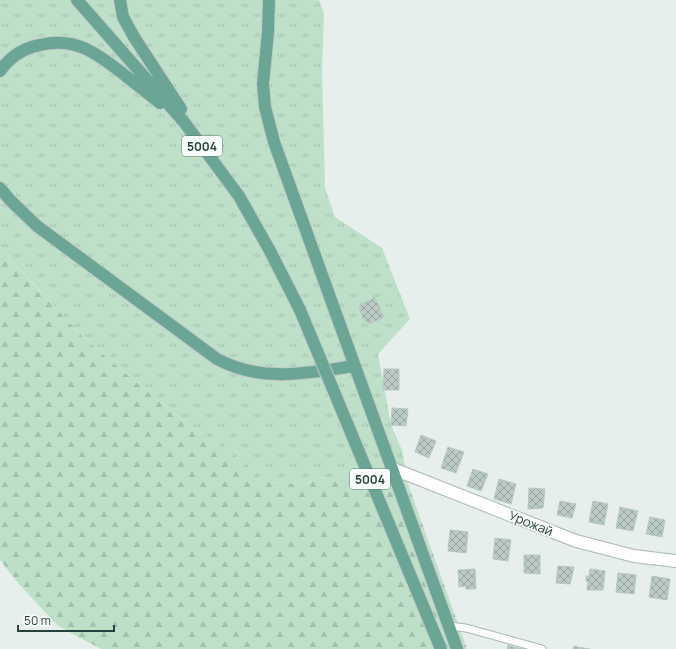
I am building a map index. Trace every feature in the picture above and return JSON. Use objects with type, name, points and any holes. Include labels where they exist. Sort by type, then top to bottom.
[{"type":"main road","name":"5004","points":[[77,0],[184,122],[239,196],[270,251],[300,310],[441,649]]},
{"type":"main road","points":[[120,0],[123,17],[134,37],[239,196]]},
{"type":"main road","points":[[269,0],[268,32],[263,84],[265,107],[274,142],[457,649]]},
{"type":"main road","points":[[0,71],[15,55],[33,46],[58,42],[82,47],[105,59],[184,122]]},
{"type":"main road","points":[[0,188],[10,200],[37,226],[211,354],[231,366],[263,374],[279,375],[298,374],[354,366]]},
{"type":"street","name":"Урожай","points":[[391,468],[576,541],[634,556],[676,561]]},
{"type":"lane","points":[[448,626],[466,628],[542,649]]},
{"type":"green space","points":[[0,0],[319,0],[324,13],[322,72],[325,188],[335,217],[382,248],[410,319],[378,354],[391,425],[402,450],[408,484],[318,477],[305,484],[264,482],[236,457],[173,413],[86,340],[6,255],[0,247]]},
{"type":"green space","points":[[0,247],[86,340],[173,413],[236,457],[264,482],[305,484],[318,477],[408,484],[467,649],[101,649],[58,626],[18,583],[0,560]]},
{"type":"building","points":[[372,297],[375,298],[384,317],[372,323],[368,323],[364,320],[359,308],[361,307],[360,304],[373,299]]},
{"type":"building","points":[[384,369],[399,369],[399,390],[383,390]]},
{"type":"building","points":[[392,408],[408,409],[406,426],[391,425]]},
{"type":"building","points":[[421,435],[436,441],[429,458],[415,452]]},
{"type":"building","points":[[448,447],[464,452],[456,473],[441,468]]},
{"type":"building","points":[[473,469],[488,474],[481,491],[467,486]]},
{"type":"building","points":[[499,479],[516,484],[511,504],[494,499]]},
{"type":"building","points":[[529,488],[545,489],[543,508],[528,509]]},
{"type":"building","points":[[560,501],[576,504],[572,518],[557,515]]},
{"type":"building","points":[[593,501],[608,504],[604,525],[589,522]]},
{"type":"building","points":[[620,507],[638,511],[633,531],[616,528]]},
{"type":"building","points":[[650,517],[665,520],[662,537],[646,534]]},
{"type":"building","points":[[450,530],[468,532],[466,553],[448,551]]},
{"type":"building","points":[[495,538],[511,540],[508,561],[493,559]]},
{"type":"building","points":[[524,555],[540,555],[540,574],[524,573]]},
{"type":"building","points":[[558,566],[574,567],[570,584],[556,583]]},
{"type":"building","points":[[475,569],[476,589],[466,589],[466,586],[459,587],[458,570]]},
{"type":"building","points":[[590,569],[605,571],[603,590],[587,590],[588,581],[586,581],[586,576],[589,576]]},
{"type":"building","points":[[618,573],[636,575],[634,594],[616,592]]},
{"type":"building","points":[[652,576],[670,579],[667,600],[649,597]]},
{"type":"building","points":[[508,645],[513,647],[524,649],[507,649]]},
{"type":"building","points":[[574,646],[578,647],[590,649],[573,649]]}]
